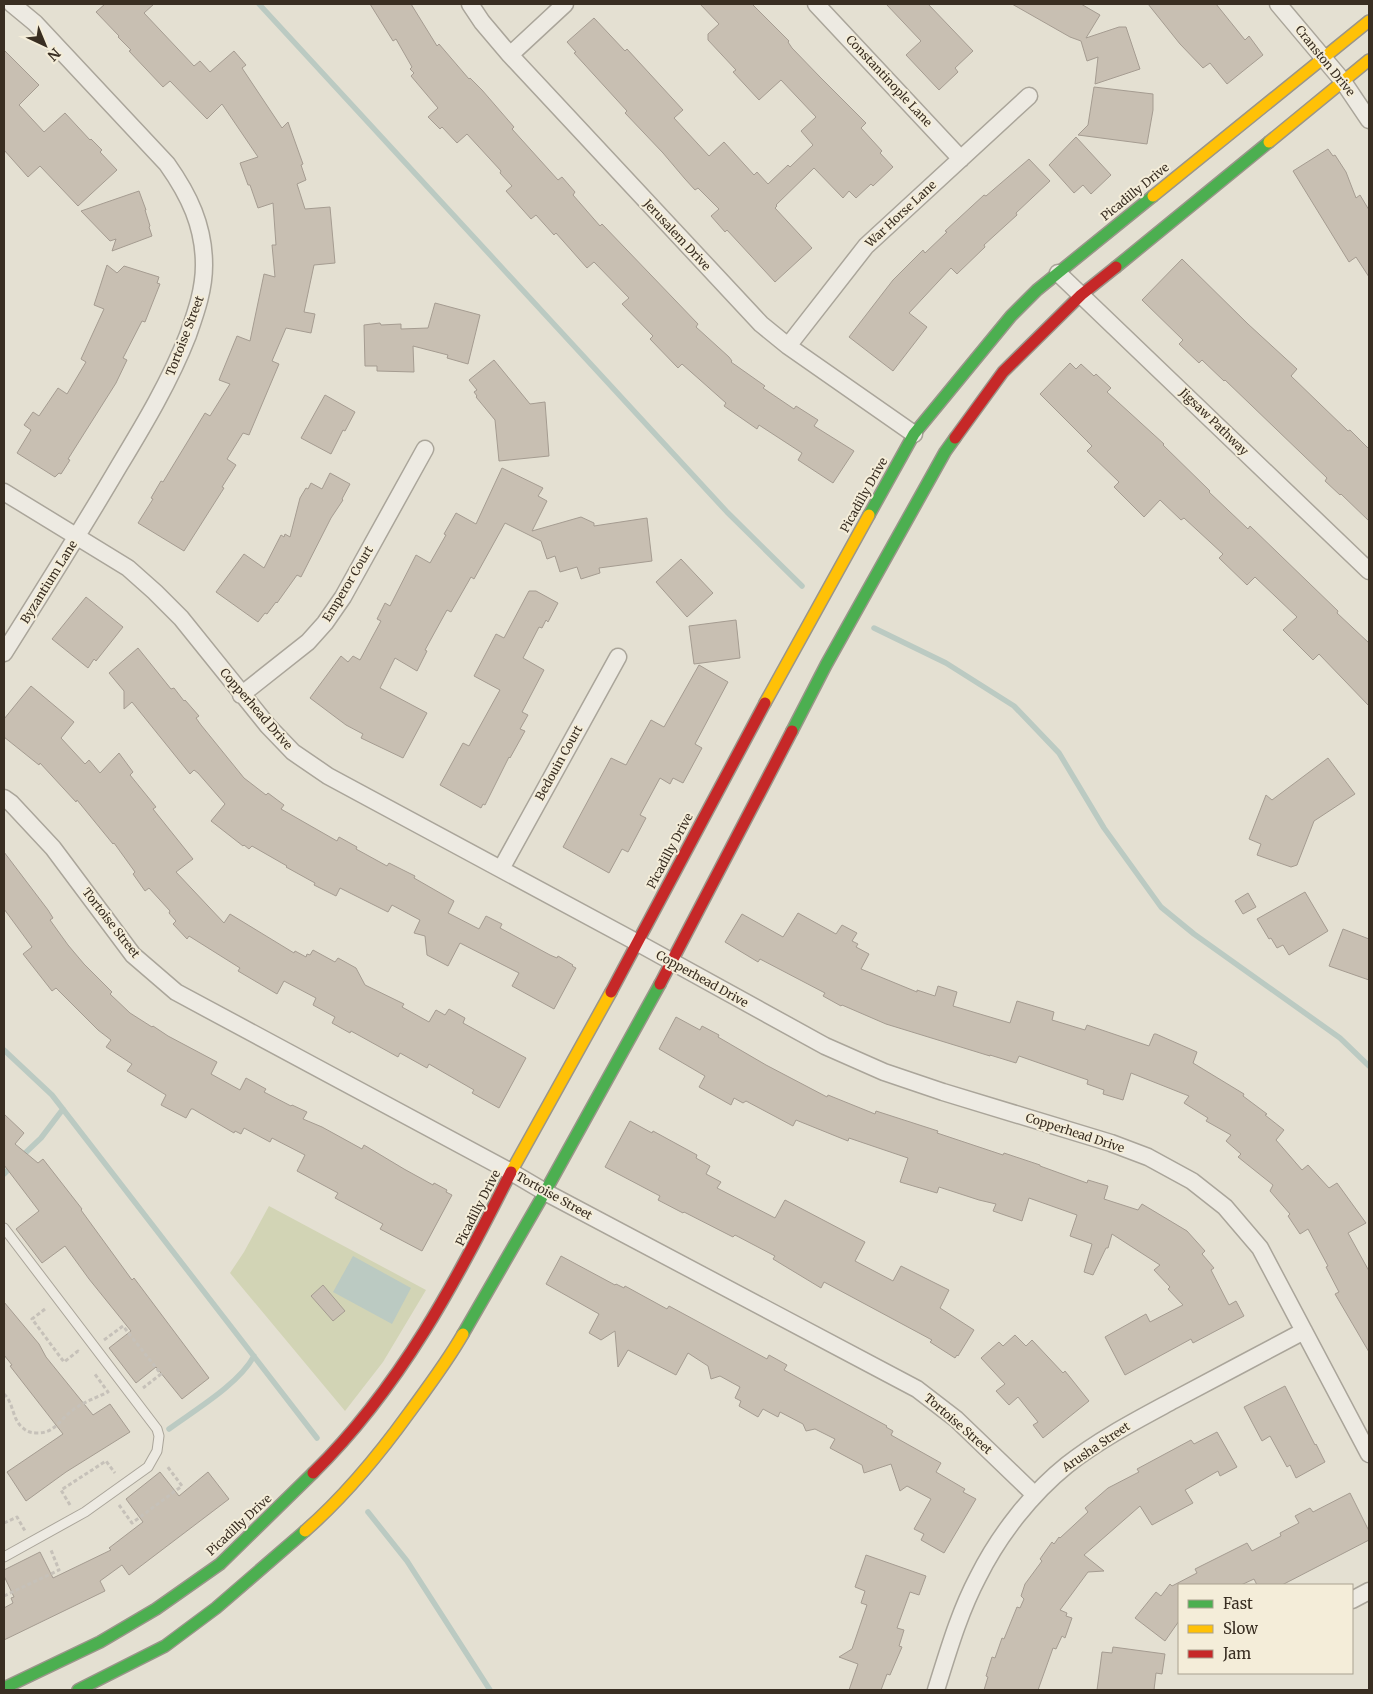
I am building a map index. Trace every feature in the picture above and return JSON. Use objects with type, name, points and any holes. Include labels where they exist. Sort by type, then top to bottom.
[{"type":"street","name":"Tortoise Street","points":[[12,4],[35,23],[167,164],[184,187],[195,213],[202,240],[204,265],[202,291],[197,311],[183,347],[157,402],[77,537]]},
{"type":"street","name":"Jerusalem Drive","points":[[470,4],[482,22],[510,55],[744,308],[788,346],[914,434]]},
{"type":"street","points":[[510,55],[565,4]]},
{"type":"street","name":"Constantinople Lane","points":[[816,4],[961,159]]},
{"type":"street","name":"Cranston Drive","points":[[1278,4],[1342,80],[1369,120]]},
{"type":"street","name":"Picadilly Drive","points":[[4,1688],[100,1642],[156,1609],[220,1564],[334,1452],[391,1388],[468,1256],[511,1172],[638,943],[726,774],[914,434],[1011,316],[1058,273],[1369,20]]},
{"type":"street","points":[[78,1690],[165,1646],[246,1583],[333,1506],[379,1454],[412,1403],[445,1365],[545,1192],[672,963],[826,665],[945,452],[1003,372],[1081,295],[1342,80],[1369,60]]},
{"type":"street","name":"War Horse Lane","points":[[788,346],[866,246],[1029,96]]},
{"type":"street","name":"Jigsaw Pathway","points":[[1058,273],[1369,571]]},
{"type":"street","name":"Emperor Court","points":[[241,694],[308,642],[325,623],[343,597],[425,449]]},
{"type":"street","name":"Copperhead Drive","points":[[4,492],[128,568],[181,618],[268,726],[293,752],[328,776],[825,1046],[884,1072],[1111,1143],[1148,1157],[1192,1181],[1225,1207],[1260,1248],[1369,1454]]},
{"type":"street","name":"Byzantium Lane","points":[[4,653],[77,537]]},
{"type":"street","name":"Bedouin Court","points":[[501,869],[618,657]]},
{"type":"street","name":"Tortoise Street","points":[[4,798],[53,848],[133,955],[176,992],[545,1192],[917,1389],[956,1419],[1035,1495]]},
{"type":"street","name":"Arusha Street","points":[[936,1690],[960,1616],[978,1576],[1004,1534],[1035,1495],[1067,1465],[1119,1430],[1304,1331]]},
{"type":"street","points":[[1353,1599],[1369,1591]]},
{"type":"lane","points":[[4,1228],[157,1429],[159,1436],[158,1451],[148,1467],[85,1512],[4,1557]]},
{"type":"path","points":[[45,1309],[32,1319],[64,1362],[78,1351],[82,1356]]},
{"type":"path","points":[[104,1340],[123,1326],[160,1374],[142,1389]]},
{"type":"path","points":[[4,1394],[19,1424],[31,1432],[43,1433],[52,1430],[77,1407],[108,1392],[92,1371]]},
{"type":"path","points":[[64,1510],[70,1505],[60,1490],[106,1461],[115,1473]]},
{"type":"path","points":[[119,1506],[132,1523],[182,1486],[167,1466]]},
{"type":"path","points":[[4,1523],[17,1517],[25,1531],[33,1527]]},
{"type":"path","points":[[4,1596],[59,1570],[51,1550]]},
{"type":"green space","points":[[269,1206],[426,1290],[383,1362],[345,1411],[230,1273],[244,1252]]},
{"type":"shaded area","points":[[353,1256],[411,1288],[392,1324],[333,1292]]},
{"type":"building","points":[[105,4],[154,4],[144,13],[194,66],[200,61],[210,72],[234,51],[246,65],[242,68],[282,128],[288,122],[303,164],[301,165],[306,180],[297,184],[305,209],[330,207],[335,263],[314,265],[304,312],[315,314],[311,333],[286,328],[272,361],[279,364],[249,435],[243,433],[227,459],[236,465],[222,487],[224,488],[184,551],[138,523],[153,499],[151,498],[161,481],[163,482],[205,413],[210,416],[230,384],[219,380],[237,336],[250,341],[264,274],[275,277],[272,245],[276,245],[273,203],[258,208],[240,163],[258,157],[222,104],[207,119],[170,81],[163,87],[96,12]]},
{"type":"building","points":[[370,4],[411,4],[437,46],[439,44],[469,79],[482,90],[514,127],[512,129],[558,180],[562,177],[575,192],[573,195],[600,226],[602,224],[698,324],[696,327],[729,357],[731,362],[765,386],[763,388],[794,409],[796,406],[818,420],[814,426],[854,451],[833,483],[798,460],[802,453],[759,425],[757,429],[724,406],[726,403],[682,364],[678,368],[650,339],[653,336],[622,304],[629,298],[594,262],[587,268],[556,233],[554,235],[536,215],[531,219],[506,191],[512,186],[500,173],[501,171],[467,134],[457,143],[442,127],[440,129],[428,117],[438,108],[411,76],[414,73],[410,69],[412,67],[396,39],[393,41]]},
{"type":"building","points":[[700,4],[752,4],[789,41],[792,48],[866,123],[861,128],[882,151],[880,153],[893,167],[873,186],[871,184],[856,198],[849,191],[843,198],[814,168],[776,205],[775,208],[812,248],[775,282],[727,230],[725,232],[711,216],[719,209],[698,188],[695,190],[625,113],[627,111],[574,53],[576,52],[567,42],[594,18],[625,51],[627,49],[683,110],[674,118],[709,156],[724,142],[754,175],[757,172],[768,184],[788,165],[790,167],[813,145],[801,131],[816,117],[781,80],[759,100],[733,72],[736,70],[708,40],[708,34],[719,24]]},
{"type":"building","points":[[886,4],[928,4],[973,51],[955,68],[958,72],[939,90],[906,55],[921,41]]},
{"type":"building","points":[[1012,4],[1081,4],[1100,15],[1086,38],[1119,27],[1126,27],[1140,69],[1095,84],[1098,57],[1087,61],[1081,41],[1070,37]]},
{"type":"building","points":[[1148,4],[1216,4],[1245,40],[1249,36],[1263,55],[1227,84],[1210,63],[1203,68],[1180,44]]},
{"type":"building","points":[[4,50],[39,85],[19,105],[44,132],[65,113],[102,150],[100,152],[117,170],[78,206],[40,166],[28,177],[4,150]]},
{"type":"building","points":[[1094,87],[1153,94],[1153,110],[1147,144],[1078,135],[1088,125]]},
{"type":"building","points":[[1076,137],[1111,175],[1091,194],[1083,185],[1074,193],[1049,165]]},
{"type":"building","points":[[1328,149],[1333,156],[1335,155],[1346,172],[1356,198],[1360,195],[1369,210],[1369,277],[1356,257],[1349,262],[1293,171]]},
{"type":"building","points":[[1029,159],[1050,181],[957,274],[951,268],[909,313],[927,327],[893,371],[849,337],[893,280],[923,250],[925,253],[947,232],[945,231],[984,195],[986,196]]},
{"type":"building","points":[[139,191],[152,236],[112,251],[116,239],[110,241],[81,211]]},
{"type":"building","points":[[1182,259],[1297,369],[1291,376],[1369,449],[1369,521],[1325,481],[1327,478],[1225,380],[1202,360],[1199,363],[1179,344],[1183,340],[1142,300]]},
{"type":"building","points":[[107,265],[117,273],[124,266],[159,277],[157,283],[160,284],[145,322],[142,321],[123,358],[127,360],[116,383],[68,459],[70,460],[61,474],[59,473],[55,477],[17,453],[31,430],[24,425],[33,412],[39,416],[58,388],[67,394],[86,362],[81,359],[104,309],[94,305]]},
{"type":"building","points":[[435,303],[480,315],[468,364],[447,358],[448,355],[413,346],[414,372],[377,371],[377,366],[365,366],[364,325],[380,323],[381,325],[401,324],[401,329],[428,328]]},
{"type":"building","points":[[494,360],[530,404],[545,402],[549,456],[499,461],[495,420],[476,397],[474,392],[477,390],[469,380]]},
{"type":"building","points":[[1070,363],[1076,369],[1081,364],[1094,376],[1096,374],[1111,388],[1107,392],[1164,444],[1209,492],[1248,529],[1250,526],[1369,643],[1369,706],[1319,654],[1313,660],[1283,630],[1297,617],[1255,577],[1247,585],[1219,558],[1223,554],[1184,518],[1181,520],[1160,500],[1144,517],[1114,487],[1119,482],[1087,451],[1092,446],[1040,394]]},
{"type":"building","points":[[325,395],[355,412],[331,454],[301,438]]},
{"type":"building","points":[[502,468],[543,488],[538,496],[547,501],[532,531],[581,517],[594,523],[594,526],[647,518],[652,561],[599,568],[600,573],[581,579],[577,567],[560,572],[555,556],[547,559],[541,541],[505,523],[474,579],[471,577],[451,612],[447,610],[425,650],[427,651],[417,671],[395,658],[380,688],[427,713],[403,758],[361,738],[363,734],[346,725],[310,698],[341,656],[348,662],[353,656],[360,660],[381,621],[377,619],[385,603],[390,606],[416,555],[430,563],[456,513],[476,524]]},
{"type":"building","points":[[330,473],[350,484],[343,500],[331,518],[301,577],[297,575],[277,603],[258,622],[216,592],[244,554],[264,568],[281,535],[284,537],[285,534],[290,537],[300,498],[306,488],[308,489],[311,483],[322,489]]},
{"type":"building","points":[[681,559],[713,593],[687,617],[656,582]]},
{"type":"building","points":[[529,591],[536,591],[558,603],[548,622],[546,620],[542,628],[539,627],[523,658],[544,670],[522,712],[528,715],[520,729],[525,731],[509,757],[485,805],[483,804],[481,808],[440,785],[463,743],[469,746],[500,690],[474,676],[496,634],[504,638]]},
{"type":"building","points":[[86,597],[123,627],[96,661],[94,659],[88,668],[52,639]]},
{"type":"building","points":[[736,620],[740,658],[694,664],[689,626]]},
{"type":"building","points":[[138,648],[171,689],[174,688],[199,716],[196,718],[201,725],[244,778],[266,795],[268,793],[284,805],[281,809],[337,841],[339,837],[387,866],[389,863],[415,876],[414,878],[454,901],[448,913],[479,929],[486,916],[502,924],[500,928],[573,965],[576,968],[554,1009],[512,986],[519,973],[460,943],[448,966],[427,955],[425,936],[414,933],[420,920],[392,905],[388,912],[340,888],[336,896],[314,885],[315,883],[252,846],[249,849],[243,846],[211,821],[225,804],[198,773],[194,770],[190,774],[132,702],[124,709],[124,691],[109,673]]},
{"type":"building","points":[[699,665],[728,682],[695,744],[702,748],[683,783],[673,778],[670,784],[660,778],[640,815],[646,818],[628,852],[622,849],[609,873],[563,847],[611,758],[626,765],[651,720],[664,727]]},
{"type":"building","points":[[31,686],[74,722],[61,738],[85,764],[89,760],[100,773],[119,753],[133,772],[130,775],[156,807],[153,809],[193,859],[176,872],[224,923],[230,914],[294,953],[295,951],[306,957],[313,950],[335,962],[338,958],[356,968],[365,985],[404,1004],[402,1007],[429,1022],[436,1010],[445,1015],[449,1009],[465,1018],[463,1023],[526,1058],[499,1108],[472,1093],[474,1090],[429,1064],[427,1068],[400,1053],[398,1057],[351,1031],[350,1033],[332,1023],[335,1017],[313,1005],[316,998],[284,981],[277,994],[238,971],[240,968],[189,936],[187,939],[173,924],[176,921],[169,913],[170,911],[149,888],[145,891],[133,874],[135,872],[114,843],[77,800],[76,802],[40,763],[39,765],[4,737],[4,719]]},
{"type":"building","points":[[1328,758],[1355,794],[1314,821],[1297,865],[1291,867],[1257,855],[1261,844],[1249,839],[1266,795],[1272,800]]},
{"type":"building","points":[[4,852],[48,910],[53,918],[50,920],[68,945],[112,992],[110,994],[130,1013],[217,1062],[211,1074],[240,1090],[246,1078],[266,1089],[264,1092],[307,1112],[303,1119],[362,1149],[364,1145],[433,1185],[434,1183],[447,1190],[446,1192],[452,1195],[422,1251],[380,1229],[383,1224],[335,1198],[338,1193],[297,1171],[305,1155],[272,1138],[270,1142],[244,1128],[241,1134],[235,1131],[234,1133],[193,1109],[191,1109],[186,1118],[161,1105],[166,1095],[127,1071],[132,1064],[106,1047],[111,1040],[98,1030],[56,988],[52,991],[23,954],[32,947],[4,909]]},
{"type":"building","points":[[1305,892],[1328,931],[1289,955],[1283,945],[1277,948],[1271,938],[1269,939],[1257,919]]},
{"type":"building","points":[[1248,893],[1256,907],[1243,914],[1235,901]]},
{"type":"building","points":[[798,913],[836,934],[842,925],[857,933],[852,941],[858,944],[856,947],[869,954],[861,969],[917,992],[917,990],[935,996],[938,986],[957,992],[953,1006],[1010,1023],[1017,1001],[1054,1012],[1052,1020],[1085,1030],[1087,1025],[1149,1046],[1154,1034],[1156,1034],[1197,1052],[1193,1063],[1244,1094],[1243,1096],[1267,1114],[1265,1115],[1284,1130],[1276,1140],[1302,1170],[1308,1165],[1329,1188],[1337,1183],[1366,1223],[1348,1233],[1369,1271],[1369,1352],[1335,1294],[1339,1292],[1326,1267],[1328,1266],[1308,1229],[1300,1234],[1288,1216],[1290,1214],[1270,1191],[1273,1185],[1238,1157],[1241,1154],[1226,1141],[1231,1135],[1206,1121],[1208,1118],[1184,1103],[1189,1096],[1131,1073],[1123,1100],[1103,1094],[1104,1090],[1087,1084],[1088,1080],[1019,1056],[1016,1063],[886,1024],[841,1006],[823,996],[825,993],[760,959],[758,962],[725,942],[742,914],[783,937]]},
{"type":"building","points":[[1343,929],[1369,939],[1369,980],[1329,966]]},
{"type":"building","points":[[676,1017],[700,1030],[702,1026],[719,1035],[718,1037],[766,1065],[827,1097],[828,1095],[875,1114],[876,1111],[938,1131],[937,1133],[1040,1165],[1087,1183],[1088,1180],[1108,1186],[1104,1199],[1138,1210],[1142,1204],[1187,1231],[1205,1251],[1202,1254],[1214,1268],[1211,1270],[1229,1305],[1236,1301],[1244,1316],[1193,1343],[1191,1339],[1125,1375],[1105,1337],[1146,1314],[1150,1322],[1183,1305],[1154,1270],[1160,1265],[1112,1234],[1108,1248],[1106,1248],[1093,1275],[1084,1272],[1092,1244],[1070,1236],[1077,1215],[1029,1198],[1022,1221],[993,1211],[996,1204],[939,1187],[937,1193],[900,1182],[908,1158],[849,1138],[848,1141],[796,1120],[793,1126],[746,1101],[743,1103],[734,1098],[731,1105],[699,1087],[705,1076],[659,1049]]},
{"type":"building","points":[[4,1114],[24,1133],[15,1144],[38,1163],[43,1159],[82,1209],[132,1280],[134,1278],[209,1378],[182,1399],[156,1367],[136,1383],[109,1348],[131,1331],[65,1246],[42,1263],[16,1229],[39,1211],[4,1165]]},
{"type":"building","points":[[630,1121],[697,1155],[696,1158],[710,1166],[706,1174],[721,1182],[717,1188],[775,1218],[785,1200],[865,1242],[855,1261],[893,1281],[901,1266],[949,1290],[940,1308],[974,1330],[958,1356],[955,1358],[930,1342],[932,1340],[824,1282],[821,1288],[773,1259],[775,1256],[735,1235],[733,1237],[658,1200],[660,1196],[605,1167]]},
{"type":"building","points":[[561,1256],[615,1285],[624,1288],[625,1286],[667,1309],[669,1306],[767,1359],[769,1355],[787,1365],[784,1370],[887,1426],[893,1431],[891,1435],[941,1463],[936,1472],[965,1489],[963,1492],[976,1499],[944,1553],[921,1540],[924,1534],[914,1529],[931,1499],[907,1486],[900,1491],[891,1464],[864,1473],[862,1465],[830,1448],[835,1439],[815,1429],[806,1431],[803,1424],[780,1412],[778,1417],[763,1409],[758,1417],[739,1406],[741,1401],[735,1398],[740,1387],[720,1376],[711,1379],[708,1366],[688,1353],[676,1375],[628,1350],[618,1367],[615,1331],[601,1340],[589,1333],[599,1314],[546,1284]]},
{"type":"building","points":[[323,1285],[345,1311],[333,1321],[311,1296]]},
{"type":"building","points":[[4,1302],[39,1344],[46,1357],[93,1415],[110,1404],[130,1432],[66,1472],[26,1501],[7,1472],[63,1434],[10,1366],[12,1365],[4,1355]]},
{"type":"building","points":[[1015,1335],[1026,1346],[1032,1340],[1063,1373],[1065,1371],[1089,1401],[1043,1438],[1033,1425],[1038,1422],[1018,1397],[1009,1405],[996,1391],[1005,1384],[981,1358],[999,1342],[1003,1346]]},
{"type":"building","points":[[1285,1386],[1325,1462],[1296,1478],[1290,1465],[1287,1467],[1270,1436],[1262,1441],[1244,1407]]},
{"type":"building","points":[[1217,1432],[1237,1467],[1220,1476],[1218,1471],[1185,1490],[1193,1503],[1152,1525],[1140,1506],[1084,1555],[1104,1571],[1088,1572],[1060,1610],[1067,1613],[1066,1616],[1072,1618],[1065,1638],[1062,1636],[1056,1649],[1053,1648],[1038,1690],[984,1690],[992,1657],[995,1658],[1017,1607],[1020,1608],[1024,1599],[1021,1596],[1025,1584],[1042,1561],[1040,1559],[1052,1542],[1054,1544],[1059,1537],[1088,1512],[1085,1508],[1108,1488],[1139,1472],[1137,1469],[1191,1440],[1194,1444]]},
{"type":"building","points":[[160,1472],[179,1496],[208,1472],[229,1499],[129,1575],[122,1565],[100,1581],[105,1591],[4,1640],[4,1608],[13,1603],[11,1598],[14,1597],[4,1576],[4,1570],[40,1552],[53,1578],[111,1550],[109,1548],[143,1522],[126,1499]]},
{"type":"building","points":[[1350,1493],[1369,1531],[1369,1540],[1284,1584],[1256,1584],[1254,1579],[1243,1584],[1178,1584],[1178,1622],[1165,1641],[1135,1618],[1156,1592],[1161,1596],[1170,1584],[1172,1586],[1197,1573],[1195,1569],[1247,1543],[1252,1551],[1281,1536],[1280,1533],[1299,1523],[1295,1516],[1310,1508],[1313,1512]]},
{"type":"building","points":[[866,1555],[926,1576],[919,1595],[910,1592],[897,1628],[904,1630],[899,1646],[902,1647],[890,1675],[887,1674],[881,1690],[849,1690],[858,1664],[839,1657],[852,1649],[867,1605],[861,1603],[865,1591],[855,1587]]},
{"type":"building","points":[[1113,1647],[1165,1654],[1162,1674],[1156,1673],[1154,1690],[1097,1690],[1102,1652],[1112,1653]]},
{"type":"waterway","points":[[259,4],[727,512],[802,586]]},
{"type":"waterway","points":[[874,628],[946,663],[1014,706],[1059,753],[1104,828],[1161,907],[1194,934],[1340,1038],[1369,1066]]},
{"type":"waterway","points":[[4,1050],[52,1095],[317,1438]]},
{"type":"waterway","points":[[21,1157],[41,1138],[63,1109]]},
{"type":"waterway","points":[[4,1174],[13,1165]]},
{"type":"waterway","points":[[169,1429],[238,1377],[254,1356]]},
{"type":"waterway","points":[[368,1512],[407,1561],[490,1690]]},
{"type":"traffic: fast","points":[[1116,267],[1269,142]]},
{"type":"traffic: fast","points":[[869,515],[914,434],[1011,316],[1037,290],[1153,196]]},
{"type":"traffic: fast","points":[[792,731],[826,665],[945,452],[955,438]]},
{"type":"traffic: fast","points":[[463,1334],[545,1192],[660,984]]},
{"type":"traffic: fast","points":[[4,1688],[100,1642],[156,1609],[220,1564],[313,1473]]},
{"type":"traffic: fast","points":[[78,1690],[165,1646],[216,1608],[305,1531]]},
{"type":"traffic: slow","points":[[1153,196],[1369,21]]},
{"type":"traffic: slow","points":[[1269,142],[1369,60]]},
{"type":"traffic: slow","points":[[765,703],[869,515]]},
{"type":"traffic: slow","points":[[511,1172],[611,992]]},
{"type":"traffic: slow","points":[[305,1531],[334,1504],[373,1460],[430,1384],[463,1334]]},
{"type":"traffic: jam","points":[[955,438],[1003,372],[1081,295],[1116,267]]},
{"type":"traffic: jam","points":[[611,992],[765,703]]},
{"type":"traffic: jam","points":[[660,984],[792,731]]},
{"type":"traffic: jam","points":[[313,1473],[344,1440],[400,1369],[470,1253],[511,1172]]}]
